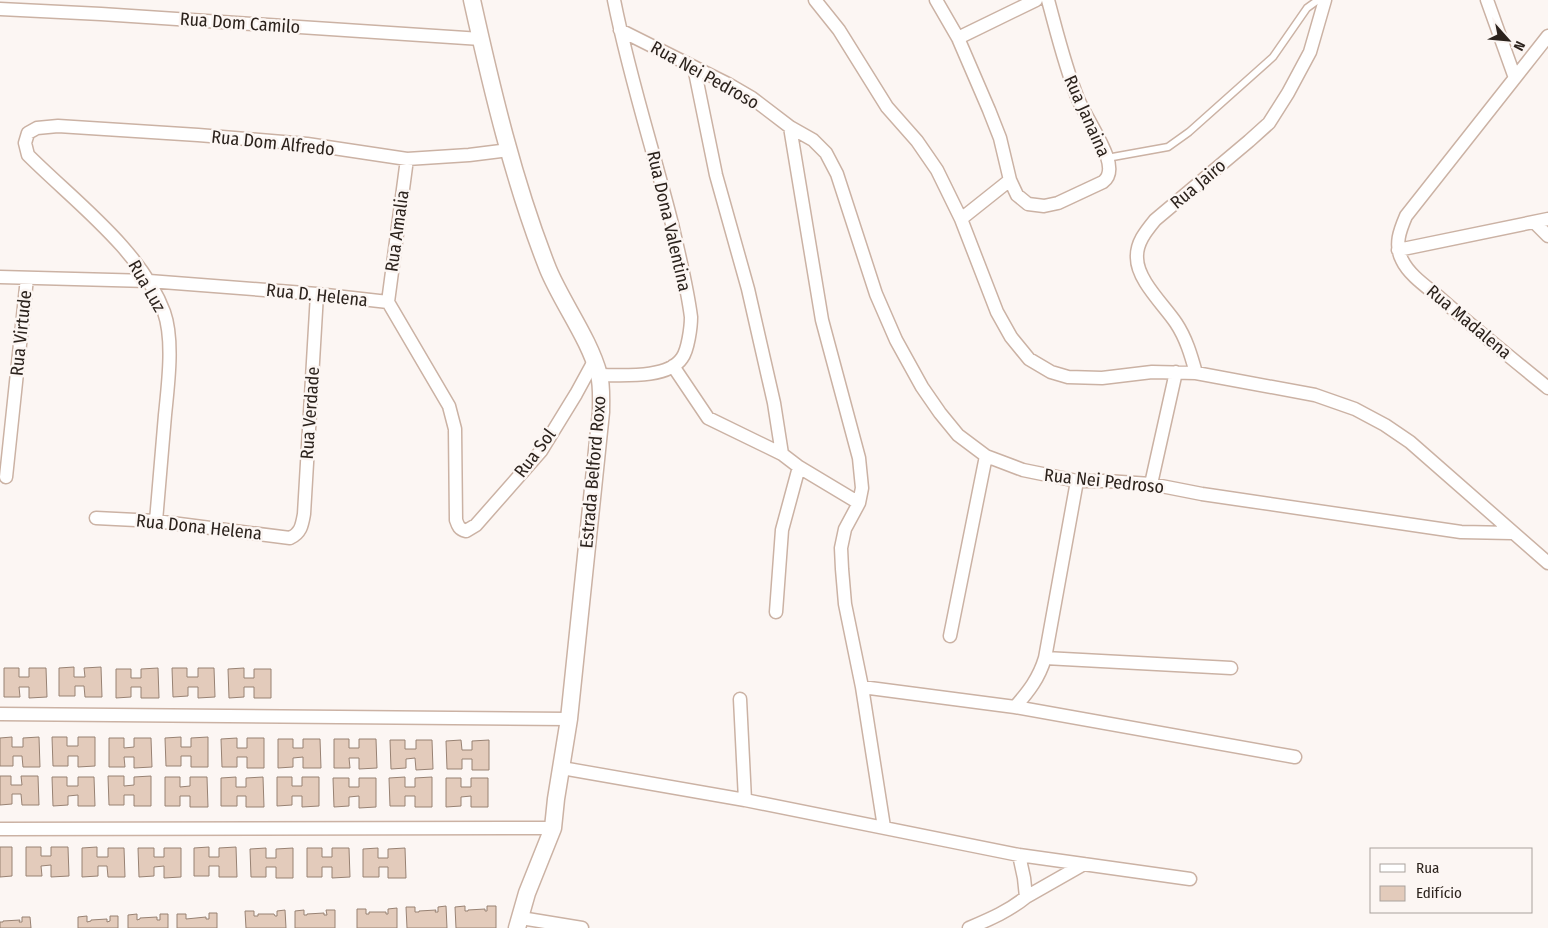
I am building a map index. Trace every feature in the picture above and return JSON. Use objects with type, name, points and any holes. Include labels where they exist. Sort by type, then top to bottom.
[{"type":"street","name":"Estrada Belford Roxo","points":[[472,0],[509,150],[549,270],[574,317],[596,368],[601,412],[569,719],[553,828],[527,893],[519,923]]},
{"type":"street","name":"Rua Dona Valentina","points":[[614,0],[620,30],[659,172],[682,266],[691,319],[683,357],[673,366]]},
{"type":"street","points":[[815,0],[839,30],[887,107],[917,141],[937,170],[961,219],[996,312],[1011,337],[1029,359],[1051,372],[1068,377],[1102,378],[1152,372],[1196,373],[1316,395],[1355,409],[1385,425],[1410,442],[1548,563]]},
{"type":"street","name":"Rua Janaina","points":[[936,0],[958,38],[1000,138],[1010,180],[1017,195],[1028,204],[1044,206],[1058,203],[1104,182],[1108,178],[1109,173],[1107,158],[1066,68],[1048,0]]},
{"type":"street","name":"Rua Jairo","points":[[1196,373],[1191,352],[1177,324],[1142,276],[1137,258],[1139,245],[1155,220],[1269,123],[1310,52],[1324,0]]},
{"type":"street","points":[[1487,0],[1515,78]]},
{"type":"street","points":[[958,38],[1032,1]]},
{"type":"street","name":"Rua Dom Camilo","points":[[0,9],[481,39]]},
{"type":"street","name":"Rua Nei Pedroso","points":[[620,30],[752,98],[790,127],[813,140],[826,154],[837,174],[876,294],[896,340],[922,387],[958,435],[986,456],[1023,470],[1077,481],[1151,484],[1202,494],[1461,532],[1512,533]]},
{"type":"street","points":[[1548,36],[1406,216],[1399,234],[1398,250],[1548,219]]},
{"type":"street","points":[[694,67],[716,175],[748,289],[772,394],[782,454]]},
{"type":"street","name":"Rua Dom Alfredo","points":[[37,128],[58,126],[306,144],[407,159],[509,150]]},
{"type":"street","points":[[790,127],[822,320],[859,458],[862,488],[859,503],[845,529],[841,548],[846,604],[862,687],[884,827]]},
{"type":"street","name":"Rua Luz","points":[[37,128],[28,133],[25,143],[28,155],[113,236],[132,257],[148,281],[164,313],[168,340],[169,375],[156,521]]},
{"type":"street","name":"Rua Amalia","points":[[388,302],[407,159]]},
{"type":"street","points":[[961,219],[1010,180]]},
{"type":"street","points":[[1534,222],[1548,236]]},
{"type":"street","name":"Rua Madalena","points":[[1398,250],[1402,261],[1415,276],[1470,325],[1548,388]]},
{"type":"street","name":"Rua D. Helena","points":[[0,277],[148,281],[317,294],[388,302],[449,406],[455,429],[456,520],[461,530]]},
{"type":"street","name":"Rua Virtude","points":[[6,477],[27,278]]},
{"type":"street","name":"Rua Verdade","points":[[300,531],[304,514],[317,294]]},
{"type":"street","points":[[596,368],[643,374],[673,366],[708,418],[782,454],[799,467],[859,503]]},
{"type":"street","name":"Rua Sol","points":[[461,530],[466,531],[476,525],[540,451],[581,385],[596,368]]},
{"type":"street","points":[[1151,484],[1176,372]]},
{"type":"street","points":[[950,636],[986,456]]},
{"type":"street","points":[[776,612],[782,530],[799,467]]},
{"type":"street","points":[[1015,707],[1034,685],[1042,669],[1077,481]]},
{"type":"street","name":"Rua Dona Helena","points":[[96,518],[156,521],[290,538],[300,531]]},
{"type":"street","points":[[1045,658],[1231,668]]},
{"type":"street","points":[[862,687],[1015,707],[1295,757]]},
{"type":"street","points":[[740,699],[745,800]]},
{"type":"street","points":[[0,714],[569,719]]},
{"type":"street","points":[[562,768],[745,800],[1019,855],[1190,879]]},
{"type":"street","points":[[0,829],[553,828]]},
{"type":"street","points":[[1019,855],[1026,897]]},
{"type":"street","points":[[970,928],[1002,914],[1026,897],[1084,864]]},
{"type":"street","points":[[519,923],[582,928]]},
{"type":"lane","points":[[1107,158],[1168,147],[1190,132],[1273,57],[1307,8],[1318,0]]},
{"type":"building","points":[[74,667],[74,677],[85,677],[84,668],[101,667],[102,697],[85,697],[84,686],[75,686],[75,696],[59,696],[59,668]]},
{"type":"building","points":[[4,668],[19,668],[19,677],[29,677],[29,668],[46,668],[47,697],[29,698],[29,687],[19,687],[20,697],[4,697]]},
{"type":"building","points":[[158,668],[159,698],[141,698],[141,687],[131,687],[131,697],[116,698],[116,669],[131,669],[131,678],[141,678],[141,669]]},
{"type":"building","points":[[172,668],[187,668],[187,677],[198,677],[198,668],[214,668],[215,697],[198,698],[198,687],[188,687],[188,696],[173,697]]},
{"type":"building","points":[[244,668],[244,678],[254,678],[254,669],[271,669],[271,698],[254,698],[254,687],[244,687],[244,697],[229,698],[228,669]]},
{"type":"building","points":[[12,737],[12,747],[23,747],[23,738],[39,737],[40,767],[23,767],[22,756],[13,756],[13,766],[0,766],[0,738]]},
{"type":"building","points":[[52,737],[67,737],[67,746],[78,746],[78,737],[95,737],[95,766],[78,767],[78,756],[68,756],[68,766],[53,766]]},
{"type":"building","points":[[181,737],[181,747],[191,747],[191,738],[208,737],[208,767],[191,767],[191,756],[181,756],[181,766],[166,766],[165,738]]},
{"type":"building","points":[[109,738],[124,738],[124,748],[134,747],[134,738],[151,738],[152,767],[134,768],[134,757],[124,757],[125,767],[109,767]]},
{"type":"building","points":[[237,738],[237,748],[247,748],[247,738],[264,738],[264,768],[247,768],[247,757],[237,757],[237,767],[222,767],[221,739]]},
{"type":"building","points":[[278,739],[293,739],[293,748],[303,748],[303,739],[320,739],[321,768],[303,768],[303,757],[293,758],[293,767],[278,768]]},
{"type":"building","points":[[334,739],[349,739],[349,748],[359,748],[359,739],[376,739],[377,768],[359,769],[359,758],[349,758],[350,768],[334,768]]},
{"type":"building","points":[[390,740],[405,740],[405,749],[416,749],[416,740],[432,740],[433,769],[416,770],[415,758],[406,759],[406,768],[391,769]]},
{"type":"building","points":[[461,740],[462,750],[472,750],[472,741],[489,740],[489,770],[472,770],[472,759],[462,759],[462,769],[447,769],[446,741]]},
{"type":"building","points":[[0,776],[11,776],[11,785],[22,785],[21,776],[38,776],[39,805],[22,805],[21,794],[12,794],[12,804],[0,805]]},
{"type":"building","points":[[108,776],[124,776],[124,786],[134,785],[134,777],[151,776],[151,806],[134,806],[134,795],[124,795],[124,805],[109,805]]},
{"type":"building","points":[[52,777],[67,777],[67,786],[78,786],[78,777],[94,777],[95,806],[78,806],[78,795],[68,796],[68,805],[53,806]]},
{"type":"building","points":[[165,777],[180,777],[180,787],[190,786],[190,777],[207,777],[208,807],[190,807],[190,796],[180,796],[180,806],[165,806]]},
{"type":"building","points":[[236,777],[236,787],[246,787],[246,778],[263,777],[264,807],[246,807],[246,796],[237,796],[237,806],[221,806],[221,778]]},
{"type":"building","points":[[277,777],[292,777],[292,786],[302,786],[302,777],[319,777],[319,806],[302,807],[302,796],[292,796],[292,805],[277,806]]},
{"type":"building","points":[[405,777],[405,787],[415,787],[415,778],[432,777],[432,807],[415,807],[415,796],[405,796],[405,806],[390,806],[389,778]]},
{"type":"building","points":[[333,778],[349,778],[349,787],[359,787],[359,778],[376,778],[376,807],[359,808],[359,796],[349,797],[349,806],[334,807]]},
{"type":"building","points":[[446,778],[461,778],[461,787],[471,787],[471,778],[488,778],[488,807],[471,807],[471,796],[461,797],[461,806],[446,807]]},
{"type":"building","points":[[0,847],[12,847],[12,876],[0,877]]},
{"type":"building","points":[[26,847],[41,847],[41,856],[51,856],[51,847],[68,847],[69,876],[51,877],[51,865],[41,866],[42,876],[26,876]]},
{"type":"building","points":[[97,847],[97,857],[108,857],[108,848],[124,848],[125,877],[108,877],[107,866],[98,866],[98,876],[82,877],[82,848]]},
{"type":"building","points":[[209,847],[209,857],[219,857],[219,848],[236,847],[237,877],[219,877],[219,866],[209,866],[209,876],[194,876],[194,848]]},
{"type":"building","points":[[138,848],[154,848],[154,857],[164,857],[164,848],[181,848],[181,877],[164,878],[164,866],[154,867],[154,876],[139,877]]},
{"type":"building","points":[[266,848],[266,858],[276,858],[276,849],[293,848],[293,878],[276,878],[276,867],[266,867],[266,877],[251,877],[250,849]]},
{"type":"building","points":[[307,848],[322,848],[322,857],[332,857],[332,848],[349,848],[350,877],[332,878],[332,867],[322,867],[322,877],[307,877]]},
{"type":"building","points":[[378,848],[378,858],[388,858],[388,849],[405,848],[406,878],[388,878],[388,867],[379,867],[379,877],[363,877],[363,849]]},
{"type":"building","points":[[446,906],[447,928],[407,928],[406,907],[415,907],[415,912],[436,910],[435,912],[438,912],[438,907]]},
{"type":"building","points":[[465,906],[465,911],[485,909],[487,911],[487,906],[496,906],[496,928],[456,928],[455,907]]},
{"type":"building","points":[[397,908],[397,928],[357,928],[357,909],[366,909],[366,914],[369,914],[369,912],[386,912],[388,914],[388,909]]},
{"type":"building","points":[[285,910],[286,928],[246,928],[245,911],[254,911],[254,916],[258,916],[258,914],[274,914],[277,916],[277,911]]},
{"type":"building","points":[[304,910],[304,915],[324,913],[324,915],[327,915],[326,910],[335,910],[335,928],[295,928],[295,911]]},
{"type":"building","points":[[209,913],[217,913],[217,928],[177,928],[177,914],[186,914],[186,919],[206,917],[206,919],[209,919]]},
{"type":"building","points":[[137,914],[137,920],[140,918],[157,917],[157,920],[160,920],[160,914],[168,914],[168,928],[128,928],[128,915]]},
{"type":"building","points":[[87,916],[87,922],[107,919],[107,922],[110,921],[110,916],[118,916],[118,928],[78,928],[78,917]]},
{"type":"building","points":[[22,917],[30,917],[31,928],[0,928],[0,922],[20,920],[19,922],[22,922]]}]
